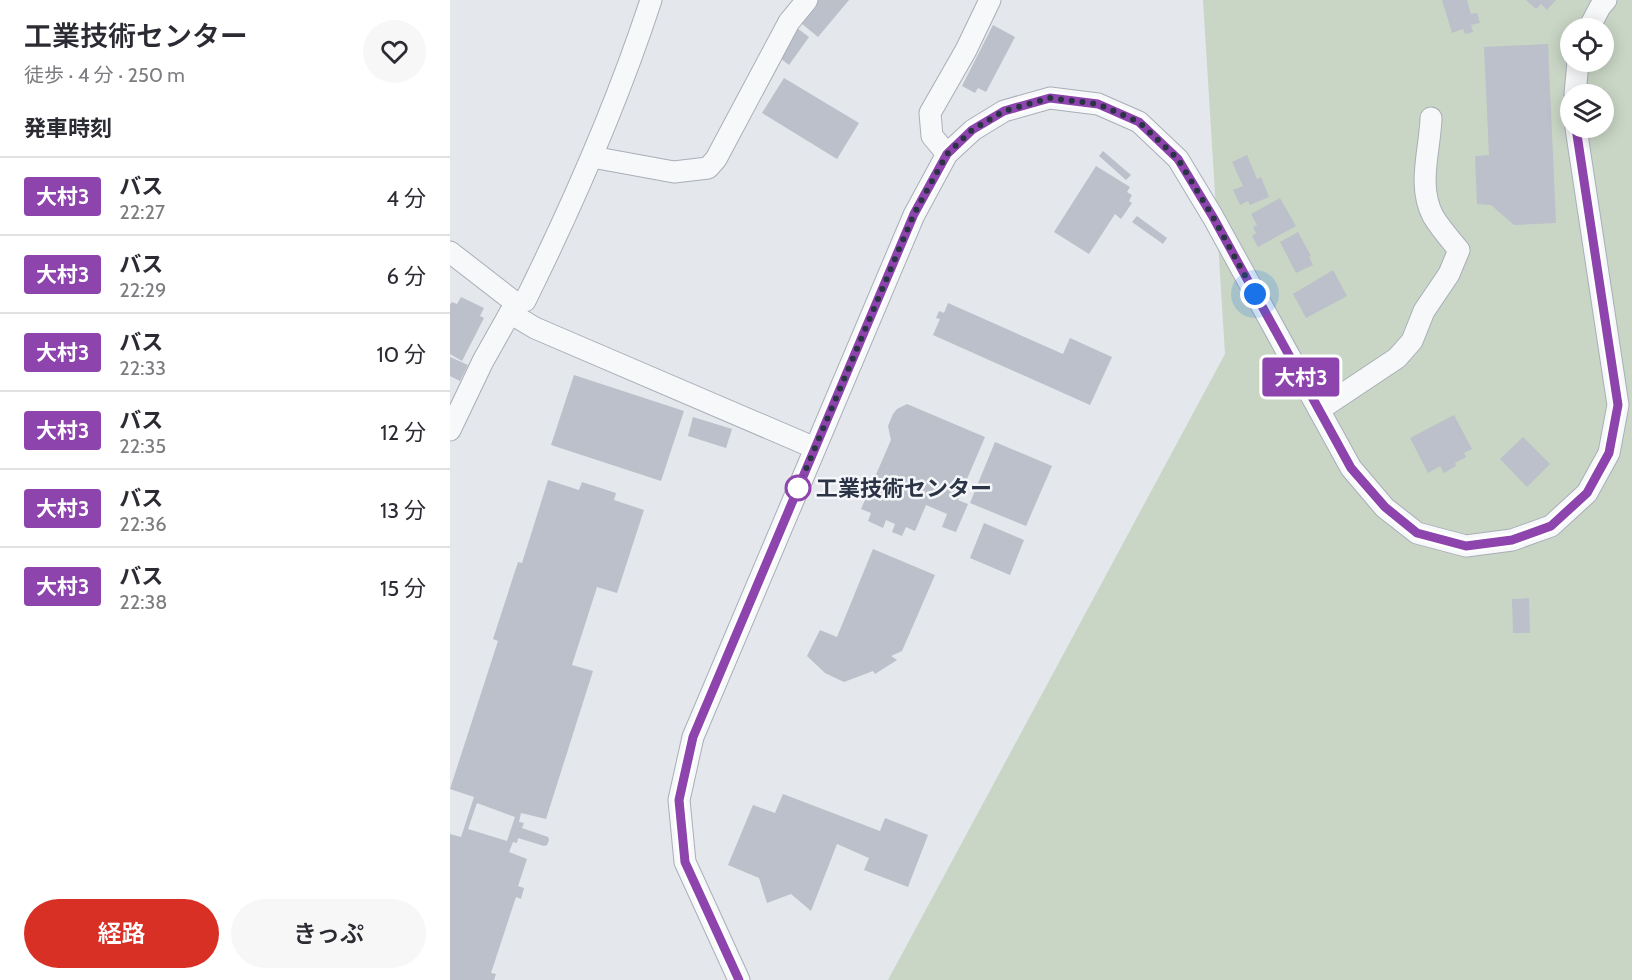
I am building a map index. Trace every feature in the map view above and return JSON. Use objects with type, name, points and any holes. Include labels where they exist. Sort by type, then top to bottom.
[{"type":"street","points":[[450,430],[483,361],[514,308],[525,301],[565,221],[592,158],[651,0]]},
{"type":"street","points":[[592,158],[674,172],[708,168],[717,159],[789,22],[807,0]]},
{"type":"street","points":[[1594,18],[1606,0]]},
{"type":"street","points":[[947,154],[932,136],[930,113],[966,50],[986,2]]},
{"type":"street","points":[[739,980],[685,862],[679,800],[693,737],[914,214],[947,154],[972,130],[1004,111],[1050,98],[1098,104],[1139,122],[1178,159],[1213,217],[1351,468],[1385,507],[1417,533],[1466,546],[1512,540],[1551,526],[1587,493],[1609,453],[1618,405],[1578,138]]},
{"type":"street","points":[[1318,410],[1397,358],[1412,341],[1424,311],[1449,274],[1459,250],[1433,216],[1426,196],[1424,173],[1431,118]]},
{"type":"street","points":[[450,252],[535,328],[815,448]]},
{"type":"green space","points":[[1203,0],[1632,0],[1632,980],[888,980],[1225,354]]},
{"type":"building","points":[[816,0],[849,0],[818,37],[801,23]]},
{"type":"building","points":[[1442,0],[1467,0],[1471,14],[1477,13],[1480,23],[1471,25],[1473,32],[1465,34],[1463,29],[1452,33]]},
{"type":"building","points":[[1526,0],[1556,0],[1547,10],[1541,4],[1536,9]]},
{"type":"building","points":[[993,25],[1015,37],[986,92],[978,88],[975,93],[962,86]]},
{"type":"building","points":[[797,28],[809,37],[789,65],[776,55]]},
{"type":"building","points":[[1548,44],[1556,223],[1514,225],[1491,205],[1477,204],[1475,156],[1489,155],[1484,47]]},
{"type":"building","points":[[784,78],[859,123],[837,159],[762,113]]},
{"type":"building","points":[[1103,151],[1131,175],[1126,180],[1099,156]]},
{"type":"building","points":[[1247,155],[1257,179],[1261,177],[1269,197],[1250,205],[1248,201],[1240,205],[1233,190],[1243,186],[1232,162]]},
{"type":"building","points":[[1096,166],[1130,187],[1127,192],[1132,195],[1129,201],[1132,203],[1121,219],[1115,214],[1089,254],[1054,232]]},
{"type":"building","points":[[1280,198],[1296,226],[1258,247],[1252,236],[1256,233],[1253,227],[1257,225],[1251,214]]},
{"type":"building","points":[[1137,216],[1167,238],[1163,244],[1132,222]]},
{"type":"building","points":[[1298,232],[1311,256],[1309,257],[1313,265],[1296,273],[1280,242]]},
{"type":"building","points":[[1333,270],[1347,296],[1306,318],[1293,294]]},
{"type":"building","points":[[461,297],[484,308],[480,316],[484,318],[462,361],[450,354],[450,305],[452,302],[457,304]]},
{"type":"building","points":[[948,303],[1063,354],[1070,338],[1112,357],[1090,405],[933,335],[940,319],[936,318],[939,311],[944,313]]},
{"type":"building","points":[[450,357],[468,365],[460,381],[450,376]]},
{"type":"building","points":[[574,375],[684,411],[661,481],[551,445]]},
{"type":"building","points":[[907,404],[985,437],[958,500],[968,504],[956,532],[942,527],[947,514],[926,505],[915,531],[906,527],[902,536],[892,532],[895,524],[886,520],[883,528],[868,521],[871,513],[861,509],[891,440],[888,426],[893,414]]},
{"type":"building","points":[[1454,415],[1472,449],[1464,453],[1466,457],[1455,463],[1456,466],[1444,473],[1440,466],[1428,473],[1410,438]]},
{"type":"building","points":[[693,417],[732,429],[726,448],[688,436]]},
{"type":"building","points":[[1523,437],[1550,464],[1527,487],[1500,459]]},
{"type":"building","points":[[995,442],[1052,466],[1026,526],[970,503]]},
{"type":"building","points":[[548,480],[579,490],[582,482],[616,493],[614,500],[644,510],[617,593],[597,587],[572,665],[593,671],[546,819],[521,813],[519,822],[524,823],[522,828],[548,837],[549,840],[544,846],[518,838],[517,843],[513,842],[509,852],[527,859],[518,886],[524,888],[521,899],[516,897],[491,973],[496,974],[494,980],[450,980],[450,834],[461,837],[474,797],[450,789],[498,641],[493,639],[518,562],[522,563]],"holes":[[[477,803],[515,817],[507,841],[468,829]]]},
{"type":"building","points":[[984,523],[1024,540],[1010,575],[970,558]]},
{"type":"building","points":[[873,549],[935,575],[902,651],[891,656],[897,660],[875,674],[873,671],[844,682],[825,673],[807,656],[820,630],[837,637]]},
{"type":"building","points":[[1529,598],[1530,633],[1513,633],[1512,599]]},
{"type":"building","points":[[783,794],[880,831],[885,818],[928,835],[908,887],[864,870],[869,858],[837,844],[811,911],[791,894],[767,903],[759,878],[728,865],[753,805],[775,813]]},
{"type":"bus line","name":"大村3","points":[[739,980],[685,862],[679,800],[693,737],[914,214],[947,154],[972,130],[1004,111],[1050,98],[1098,104],[1139,122],[1178,159],[1213,217],[1351,468],[1385,507],[1417,533],[1466,546],[1512,540],[1551,526],[1587,493],[1609,453],[1618,405],[1578,138]]},
{"type":"place","name":"工業技術センター","points":[[798,488]]},
{"type":"route","points":[[798,488],[914,214],[947,154],[972,130],[1004,111],[1050,98],[1098,104],[1139,122],[1178,159],[1255,294]]}]
